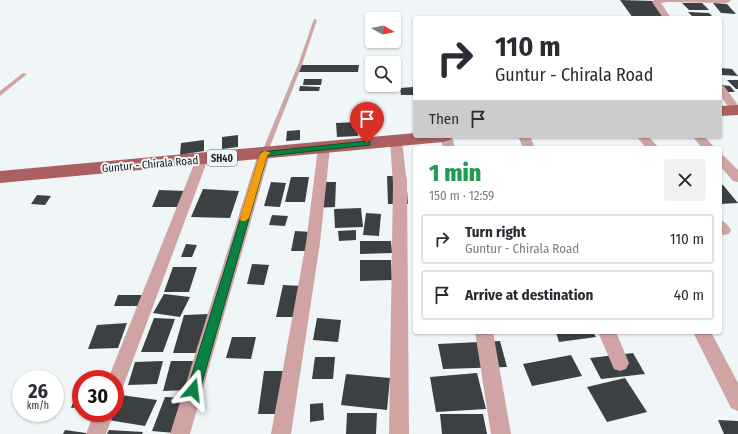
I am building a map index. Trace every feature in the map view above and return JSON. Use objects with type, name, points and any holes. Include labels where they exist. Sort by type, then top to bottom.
[{"type":"main road","name":"Guntur - Chirala Road","points":[[0,177],[202,160],[420,138]]},
{"type":"street","points":[[666,0],[656,2],[666,16]]},
{"type":"street","points":[[670,0],[727,2],[726,0]]},
{"type":"street","points":[[722,92],[731,110]]},
{"type":"street","points":[[644,138],[651,146]]},
{"type":"street","points":[[700,138],[707,146]]},
{"type":"street","points":[[396,140],[400,184],[399,434]]},
{"type":"street","points":[[281,434],[313,243],[324,148]]},
{"type":"street","points":[[180,434],[264,154]]},
{"type":"street","points":[[120,370],[202,160]]},
{"type":"street","points":[[722,161],[738,178]]},
{"type":"street","points":[[484,334],[501,434]]},
{"type":"street","points":[[608,334],[620,363]]},
{"type":"street","points":[[703,334],[738,402]]},
{"type":"street","points":[[96,434],[101,422]]},
{"type":"lane","points":[[264,154],[300,65],[315,20]]},
{"type":"lane","points":[[0,94],[25,74]]},
{"type":"building","points":[[620,0],[654,1],[667,16],[632,16]]},
{"type":"building","points":[[682,3],[702,3],[709,10],[689,10]]},
{"type":"building","points":[[713,3],[727,4],[736,14],[721,13]]},
{"type":"building","points":[[688,12],[709,13],[712,16],[692,16]]},
{"type":"building","points":[[300,65],[359,65],[358,72],[298,72]]},
{"type":"building","points":[[722,68],[732,69],[738,76],[722,75]]},
{"type":"building","points":[[304,79],[322,79],[321,85],[303,85]]},
{"type":"building","points":[[727,80],[738,80],[738,89],[736,89]]},
{"type":"building","points":[[722,85],[730,86],[735,92],[726,92]]},
{"type":"building","points":[[300,86],[320,87],[319,91],[299,91]]},
{"type":"building","points":[[413,87],[413,95],[401,95],[401,88]]},
{"type":"building","points":[[379,119],[382,125],[372,127],[369,120]]},
{"type":"building","points":[[356,122],[358,136],[337,137],[336,123]]},
{"type":"building","points":[[300,130],[300,140],[286,141],[287,131]]},
{"type":"building","points":[[238,135],[238,147],[222,149],[222,137]]},
{"type":"building","points":[[204,140],[204,151],[180,155],[181,143]]},
{"type":"building","points":[[387,176],[406,176],[408,204],[388,204]]},
{"type":"building","points":[[291,177],[309,177],[305,202],[285,202]]},
{"type":"building","points":[[271,182],[286,183],[280,207],[264,206]]},
{"type":"building","points":[[315,182],[336,182],[335,207],[312,208]]},
{"type":"building","points":[[722,185],[723,185],[738,203],[722,204]]},
{"type":"building","points":[[203,189],[239,191],[230,218],[191,217]]},
{"type":"building","points":[[159,190],[186,191],[178,207],[152,207]]},
{"type":"building","points":[[37,195],[51,196],[45,205],[31,204]]},
{"type":"building","points":[[361,208],[363,227],[335,228],[334,209]]},
{"type":"building","points":[[366,213],[381,214],[379,236],[363,235]]},
{"type":"building","points":[[272,215],[288,216],[285,226],[269,225]]},
{"type":"building","points":[[356,230],[356,240],[339,241],[338,231]]},
{"type":"building","points":[[295,231],[311,232],[309,251],[291,251]]},
{"type":"building","points":[[360,241],[391,241],[392,253],[360,254]]},
{"type":"building","points":[[186,244],[197,245],[192,257],[181,257]]},
{"type":"building","points":[[360,260],[391,260],[392,280],[360,281]]},
{"type":"building","points":[[252,264],[269,265],[264,285],[247,284]]},
{"type":"building","points":[[173,267],[197,267],[189,292],[164,292]]},
{"type":"building","points":[[283,285],[302,286],[297,317],[276,317]]},
{"type":"building","points":[[164,294],[190,297],[180,317],[153,313]]},
{"type":"building","points":[[118,295],[142,295],[138,306],[114,306]]},
{"type":"building","points":[[209,314],[199,353],[173,353],[184,315]]},
{"type":"building","points":[[154,318],[175,319],[163,352],[141,352]]},
{"type":"building","points":[[317,318],[341,320],[338,342],[313,340]]},
{"type":"building","points":[[127,323],[118,348],[88,349],[97,325]]},
{"type":"building","points":[[557,334],[594,334],[596,337],[559,342]]},
{"type":"building","points":[[232,337],[256,337],[251,359],[226,358]]},
{"type":"building","points":[[500,341],[507,367],[443,369],[438,344]]},
{"type":"building","points":[[633,353],[645,374],[601,379],[590,358]]},
{"type":"building","points":[[571,355],[582,376],[532,386],[523,364]]},
{"type":"building","points":[[315,357],[335,357],[333,379],[312,379]]},
{"type":"building","points":[[163,361],[157,384],[128,385],[135,362]]},
{"type":"building","points":[[171,361],[195,361],[188,390],[163,391]]},
{"type":"building","points":[[264,371],[284,371],[279,414],[258,414]]},
{"type":"building","points":[[477,373],[486,409],[436,412],[430,377]]},
{"type":"building","points":[[346,374],[390,378],[387,410],[341,405]]},
{"type":"building","points":[[625,378],[647,412],[607,422],[587,387]]},
{"type":"building","points":[[124,395],[157,400],[145,426],[120,422],[124,422]]},
{"type":"building","points":[[165,397],[186,398],[174,433],[152,431]]},
{"type":"building","points":[[323,403],[324,420],[310,422],[310,404]]},
{"type":"building","points":[[347,413],[377,413],[376,434],[346,434]]},
{"type":"building","points":[[440,414],[483,414],[487,434],[442,434]]},
{"type":"building","points":[[718,420],[738,421],[738,434],[724,434]]},
{"type":"building","points":[[65,430],[86,433],[86,434],[63,434]]},
{"type":"building","points":[[109,430],[143,432],[142,434],[107,434]]},
{"type":"slow traffic","points":[[245,218],[264,154],[267,153]]},
{"type":"route","points":[[193,390],[264,154],[367,143]]}]
